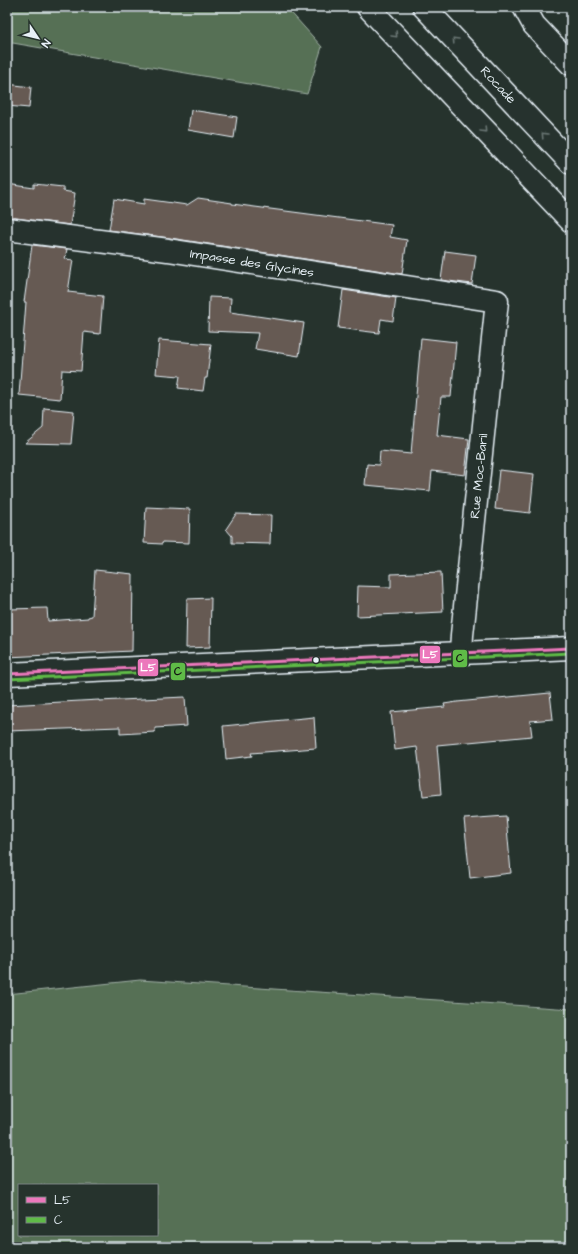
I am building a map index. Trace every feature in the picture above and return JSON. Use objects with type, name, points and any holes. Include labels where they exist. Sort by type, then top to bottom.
[{"type":"main road","points":[[368,7],[571,221]]},
{"type":"main road","name":"Rocade","points":[[424,7],[571,163]]},
{"type":"main road","points":[[524,7],[534,25],[571,64]]},
{"type":"main road","name":"Impasse des Glycines","points":[[7,229],[168,250],[497,301]]},
{"type":"main road","name":"Rue Moc-Baril","points":[[461,652],[497,301]]},
{"type":"main road","points":[[7,674],[571,648]]},
{"type":"green space","points":[[7,7],[286,7],[322,47],[307,94],[7,42]]},
{"type":"green space","points":[[140,980],[571,1009],[571,1247],[7,1247],[7,994]]},
{"type":"building","points":[[7,84],[31,87],[29,108],[7,106]]},
{"type":"building","points":[[191,110],[237,117],[234,138],[188,130]]},
{"type":"building","points":[[7,184],[34,188],[34,184],[63,187],[63,191],[75,193],[70,225],[7,217]]},
{"type":"building","points":[[198,198],[232,204],[392,225],[390,237],[407,240],[402,274],[109,230],[114,199],[144,204],[144,199],[187,205]]},
{"type":"building","points":[[32,245],[67,249],[65,259],[73,260],[68,292],[103,296],[100,334],[84,332],[81,371],[62,370],[60,399],[19,395],[26,302],[24,302]]},
{"type":"building","points":[[445,251],[476,255],[472,284],[441,280]]},
{"type":"building","points":[[343,290],[396,298],[393,321],[381,319],[379,333],[338,328]]},
{"type":"building","points":[[209,297],[231,298],[230,312],[304,323],[299,356],[255,349],[258,333],[208,331]]},
{"type":"building","points":[[421,338],[456,342],[451,397],[441,397],[437,435],[469,439],[465,475],[432,471],[430,491],[365,485],[367,464],[379,465],[380,451],[411,454]]},
{"type":"building","points":[[159,340],[211,344],[207,378],[205,378],[203,391],[178,388],[180,376],[156,374]]},
{"type":"building","points":[[44,408],[74,411],[71,444],[25,443],[43,428]]},
{"type":"building","points":[[499,470],[534,474],[530,513],[495,509]]},
{"type":"building","points":[[146,507],[190,509],[189,543],[144,543]]},
{"type":"building","points":[[236,514],[271,515],[270,544],[232,543],[232,536],[226,529]]},
{"type":"building","points":[[95,570],[133,574],[132,651],[7,657],[7,623],[9,609],[47,608],[48,621],[88,618],[92,616]]},
{"type":"building","points":[[441,572],[443,612],[357,616],[358,586],[391,587],[391,574]]},
{"type":"building","points":[[211,598],[210,647],[186,648],[187,599]]},
{"type":"building","points":[[550,693],[553,719],[530,721],[532,736],[437,745],[441,794],[423,796],[417,747],[395,750],[391,712],[445,707],[444,704],[457,702]]},
{"type":"building","points":[[185,697],[187,726],[155,728],[155,732],[120,734],[120,727],[7,731],[7,705]]},
{"type":"building","points":[[314,717],[316,748],[251,753],[252,756],[226,759],[223,726]]},
{"type":"building","points":[[506,816],[511,873],[470,878],[464,819]]},
{"type":"transit line","name":"L5","points":[[7,674],[571,648]]},
{"type":"transit line","name":"C","points":[[7,679],[571,653]]}]
